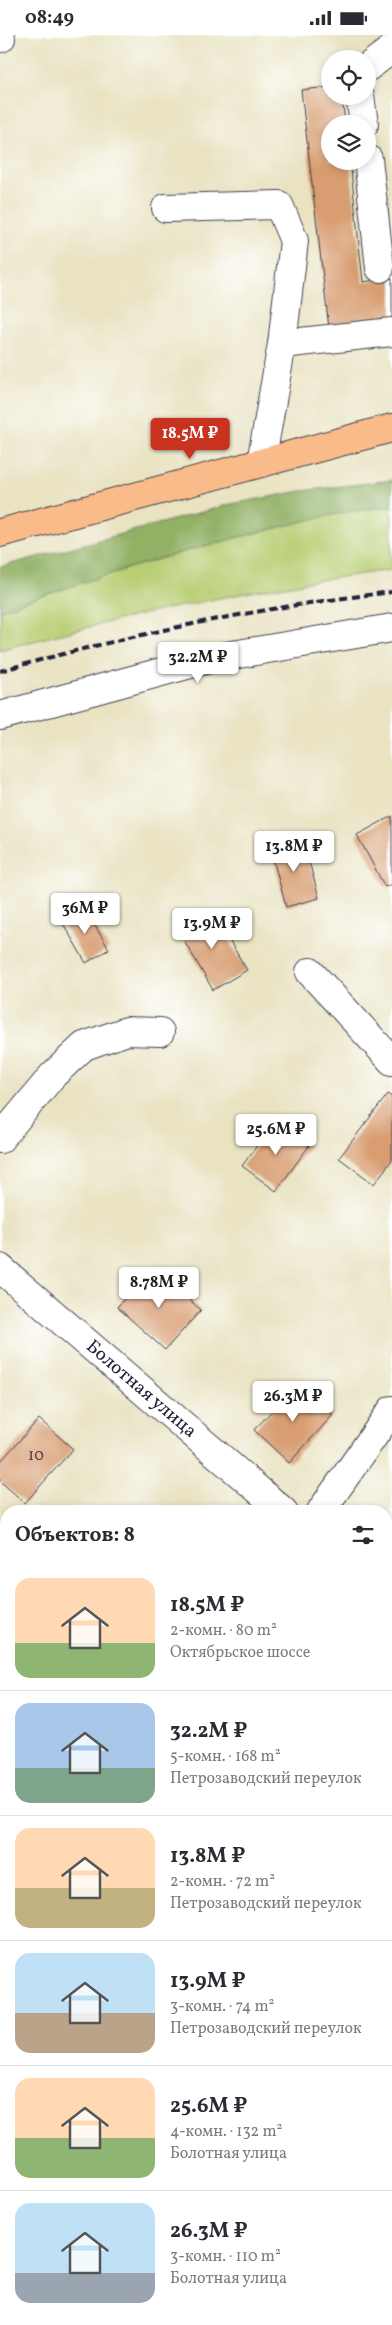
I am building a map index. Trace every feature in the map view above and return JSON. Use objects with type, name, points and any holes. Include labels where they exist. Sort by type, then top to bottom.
[{"type":"main road","points":[[0,533],[392,427]]},
{"type":"street","points":[[376,61],[392,49]]},
{"type":"street","points":[[369,170],[380,268]]},
{"type":"street","points":[[166,208],[279,205],[294,241],[282,344],[260,463]]},
{"type":"street","points":[[282,344],[392,331]]},
{"type":"street","points":[[0,716],[209,659],[392,628]]},
{"type":"street","points":[[310,973],[392,1061]]},
{"type":"street","points":[[0,1139],[52,1075],[84,1046],[128,1031],[160,1032]]},
{"type":"street","name":"Болотная улица","points":[[0,1268],[276,1505]]},
{"type":"street","points":[[326,1505],[392,1410]]},
{"type":"green space","points":[[392,480],[392,507],[332,515],[238,537],[169,556],[0,610],[0,567],[231,504],[301,491]]},
{"type":"green space","points":[[392,507],[392,570],[194,603],[0,650],[0,610],[169,556],[238,537],[332,515]]},
{"type":"building","points":[[321,88],[321,105],[343,105],[344,115],[321,115],[321,170],[351,170],[363,282],[392,278],[392,321],[329,328],[301,90]]},
{"type":"building","points":[[392,816],[392,884],[385,887],[357,835]]},
{"type":"building","points":[[303,839],[319,898],[286,907],[270,847]]},
{"type":"building","points":[[83,906],[109,949],[86,963],[61,920]]},
{"type":"building","points":[[211,910],[247,970],[213,990],[178,930]]},
{"type":"building","points":[[388,1094],[392,1097],[392,1160],[374,1184],[339,1158]]},
{"type":"building","points":[[275,1121],[309,1146],[276,1191],[242,1166]]},
{"type":"building","points":[[152,1267],[201,1310],[165,1350],[117,1307]]},
{"type":"building","points":[[298,1383],[333,1415],[289,1463],[254,1430]]},
{"type":"building","points":[[39,1419],[73,1449],[25,1503],[0,1481],[0,1462]]},
{"type":"railway","points":[[0,671],[145,634],[244,614],[392,592]]}]
